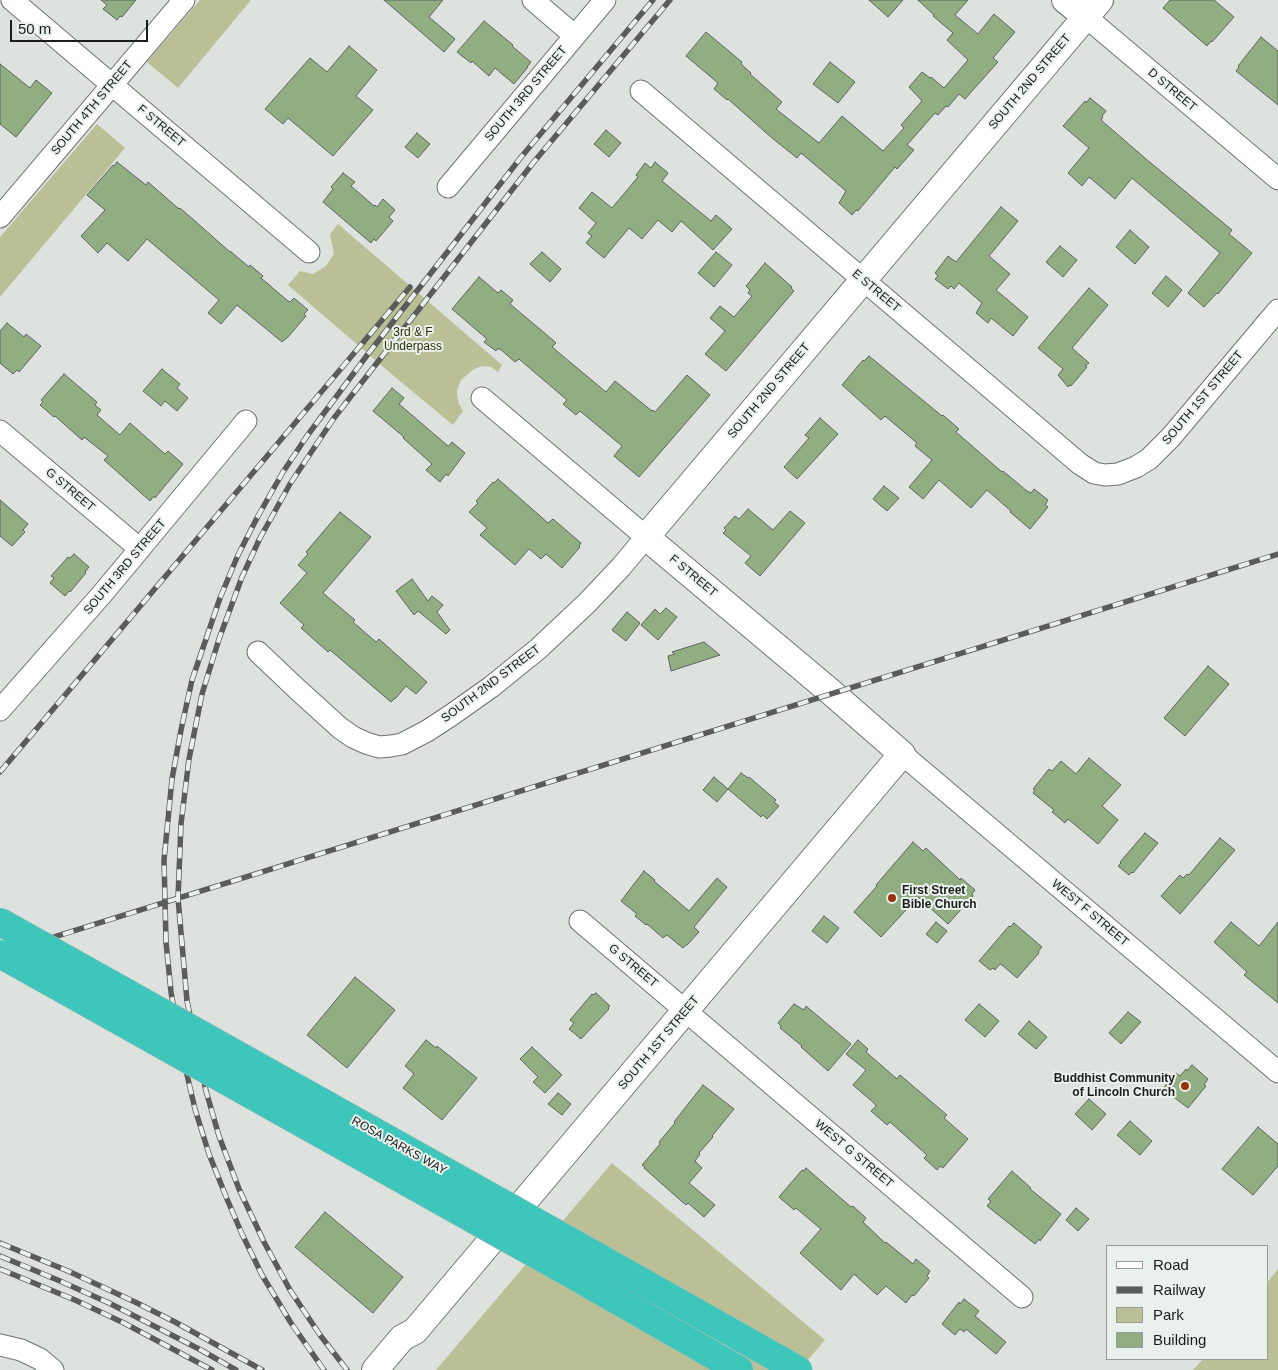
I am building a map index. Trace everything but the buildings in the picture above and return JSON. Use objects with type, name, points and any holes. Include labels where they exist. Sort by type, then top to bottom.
[{"type":"highway","name":"ROSA PARKS WAY","points":[[0,922],[798,1370]]},
{"type":"highway","points":[[0,954],[739,1370]]},
{"type":"street","name":"F STREET","points":[[12,0],[309,252]]},
{"type":"street","name":"SOUTH 4TH STREET","points":[[0,217],[184,0]]},
{"type":"street","points":[[533,0],[575,36]]},
{"type":"street","name":"SOUTH 3RD STREET","points":[[448,187],[605,0]]},
{"type":"street","name":"D STREET","points":[[1065,0],[1093,9],[1278,179]]},
{"type":"street","name":"SOUTH 2ND STREET","points":[[258,652],[340,728],[366,743],[379,746],[402,744],[427,732],[491,687],[538,649],[621,567],[1093,9]]},
{"type":"street","name":"E STREET","points":[[641,91],[1080,464],[1094,472],[1105,475],[1118,474]]},
{"type":"street","name":"SOUTH 1ST STREET","points":[[1118,474],[1136,467],[1161,448],[1278,310]]},
{"type":"street","name":"F STREET","points":[[482,398],[902,754]]},
{"type":"street","name":"SOUTH 3RD STREET","points":[[0,710],[140,549],[246,421]]},
{"type":"street","name":"G STREET","points":[[0,431],[140,549]]},
{"type":"street","name":"SOUTH 1ST STREET","points":[[375,1370],[402,1338],[415,1331],[902,754]]},
{"type":"street","name":"WEST F STREET","points":[[902,754],[1278,1072]]},
{"type":"street","name":"G STREET","points":[[580,921],[686,1011]]},
{"type":"street","name":"WEST G STREET","points":[[686,1011],[1022,1297]]},
{"type":"street","name":"SOUTH 1ST STREET","points":[[392,1370],[412,1346],[415,1331]]},
{"type":"street","points":[[0,1345],[21,1350],[40,1359],[53,1370]]},
{"type":"green space","points":[[200,0],[251,0],[178,88],[147,62]]},
{"type":"green space","points":[[97,124],[125,148],[0,297],[0,237]]},
{"type":"green space","name":"3rd & F Underpass","points":[[338,224],[502,365],[498,372],[491,367],[482,366],[474,369],[461,380],[457,395],[463,411],[453,425],[288,285],[300,271],[313,274],[326,266],[334,254],[330,234]]},
{"type":"green space","points":[[612,1163],[825,1340],[799,1370],[436,1370]]},
{"type":"green space","points":[[1278,1269],[1278,1370],[1193,1370],[1202,1360],[1268,1360],[1268,1282]]},
{"type":"railway","points":[[324,1370],[291,1323],[262,1275],[242,1234],[209,1154],[195,1109],[181,1049],[171,992],[166,942],[164,860],[172,779],[192,680],[220,598],[238,555],[283,472],[307,436],[368,354],[522,156],[653,0]]},
{"type":"railway","points":[[347,1370],[320,1335],[290,1290],[264,1242],[239,1189],[219,1136],[206,1091],[187,1001],[178,898],[181,824],[189,759],[202,694],[219,639],[242,577],[260,538],[290,484],[334,418],[533,163],[670,0]]},
{"type":"railway","points":[[0,772],[410,287]]},
{"type":"railway","points":[[0,954],[1278,554]]},
{"type":"railway","points":[[0,1243],[68,1271],[135,1302],[262,1370]]},
{"type":"railway","points":[[0,1256],[109,1303],[236,1370]]},
{"type":"railway","points":[[0,1269],[75,1300],[124,1323],[212,1370]]},
{"type":"place","name":"First Street Bible Church","points":[[892,898]]},
{"type":"place","name":"Buddhist Community of Lincoln Church","points":[[1185,1086]]}]
